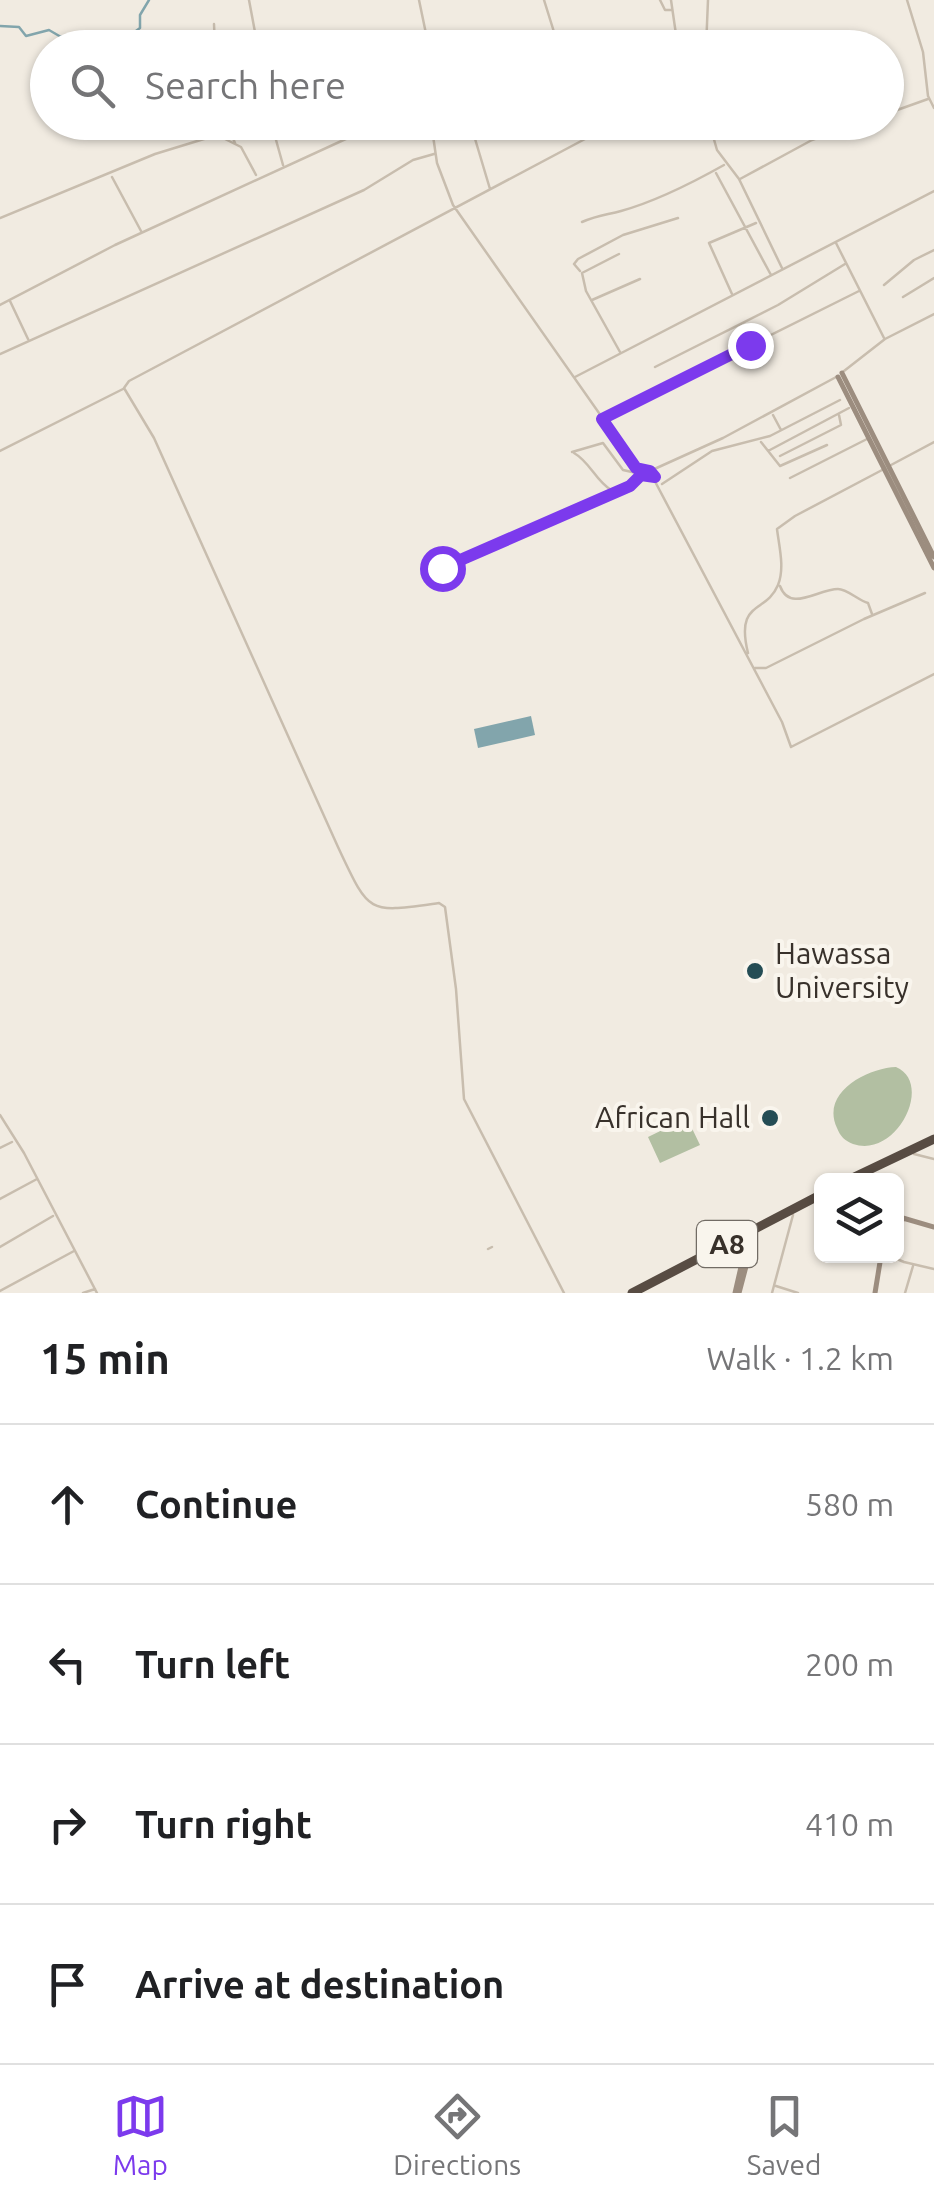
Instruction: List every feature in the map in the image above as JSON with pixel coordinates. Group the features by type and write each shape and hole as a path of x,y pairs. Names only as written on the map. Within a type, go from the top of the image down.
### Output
{"highway":[{"path":"869,1173 934,1142"},
{"path":"867,1173 934,1142"},
{"name":"A8","path":"632,1293 814,1201"},
{"name":"A8","path":"643,1293 814,1202"}],"street":[{"path":"248,0 254,30"},
{"path":"419,0 427,30"},
{"path":"544,0 553,30"},
{"path":"660,0 665,10 674,10"},
{"path":"671,0 676,30"},
{"path":"707,30 708,0"},
{"path":"907,0 934,108"},
{"path":"214,24 214,30"},
{"path":"904,107 931,96"},
{"path":"0,218 155,154 201,140"},
{"path":"228,140 243,150 258,177"},
{"path":"234,140 236,144"},
{"path":"275,140 283,166"},
{"path":"0,305 142,232 346,140"},
{"path":"432,140 445,190 638,470 650,471 772,413 840,375 885,340 934,314"},
{"path":"475,140 490,190"},
{"path":"0,451 584,140"},
{"path":"714,140 716,150 739,180 782,270"},
{"path":"739,180 812,140"},
{"path":"0,354 364,190 413,160 434,154"},
{"path":"582,222 682,188 726,165"},
{"path":"715,171 771,276"},
{"path":"110,174 142,232"},
{"path":"574,378 934,191"},
{"path":"620,354 591,300 582,273 574,264 623,234 678,218"},
{"path":"733,295 709,243 758,222"},
{"path":"835,242 885,340"},
{"path":"884,285 914,260 934,250"},
{"path":"582,273 619,254"},
{"path":"655,367 792,298 846,264"},
{"path":"903,297 934,278"},
{"path":"591,300 640,279"},
{"path":"602,419 859,291"},
{"path":"9,301 29,340"},
{"path":"840,375 934,568"},
{"path":"124,388 154,438 362,892 370,904 380,909 439,903 445,907 464,1099 564,1293"},
{"path":"660,485 712,451 760,440 840,400"},
{"path":"768,451 848,408"},
{"path":"772,413 782,431"},
{"path":"780,456 841,424 838,414"},
{"path":"790,478 871,437"},
{"path":"760,440 784,466 827,446"},
{"path":"872,615 868,603 842,589 792,599 784,595 779,583 777,529 934,442"},
{"path":"616,491 606,488 584,458 572,452 603,444 623,470 655,477"},
{"path":"886,468 934,557"},
{"path":"650,471 750,660 791,747 934,674"},
{"path":"442,568 630,486 641,475"},
{"path":"750,660 745,632 749,615 779,583"},
{"path":"754,668 766,668 924,593"},
{"path":"0,1115 24,1152 96,1291 84,1293"},
{"path":"0,1148 14,1141"},
{"path":"914,1154 934,1160"},
{"path":"0,1199 38,1178"},
{"path":"772,1293 792,1215"},
{"path":"0,1246 55,1216"},
{"path":"904,1218 934,1227"},
{"path":"737,1293 751,1236"},
{"path":"0,1291 74,1251"},
{"path":"904,1261 934,1268"},
{"path":"876,1293 883,1263"},
{"path":"905,1293 913,1264"},
{"path":"774,1286 796,1293"}],"green space":[{"path":"896,1067 907,1076 912,1088 911,1102 896,1130 884,1141 869,1146 843,1138 834,1115 841,1093 861,1077"},
{"path":"687,1118 700,1145 660,1163 648,1137"}],"water":[{"path":"531,716 535,735 478,748 474,729"}],"waterway":[{"path":"137,30 149,0"},
{"path":"0,26 19,27 26,36 30,35"}],"place":[{"name":"Hawassa University","path":"755,971"},
{"name":"African Hall","path":"770,1118"}],"route":[{"path":"442,568 630,486 641,475 655,477 650,471 636,468 602,419 750,345"}]}
